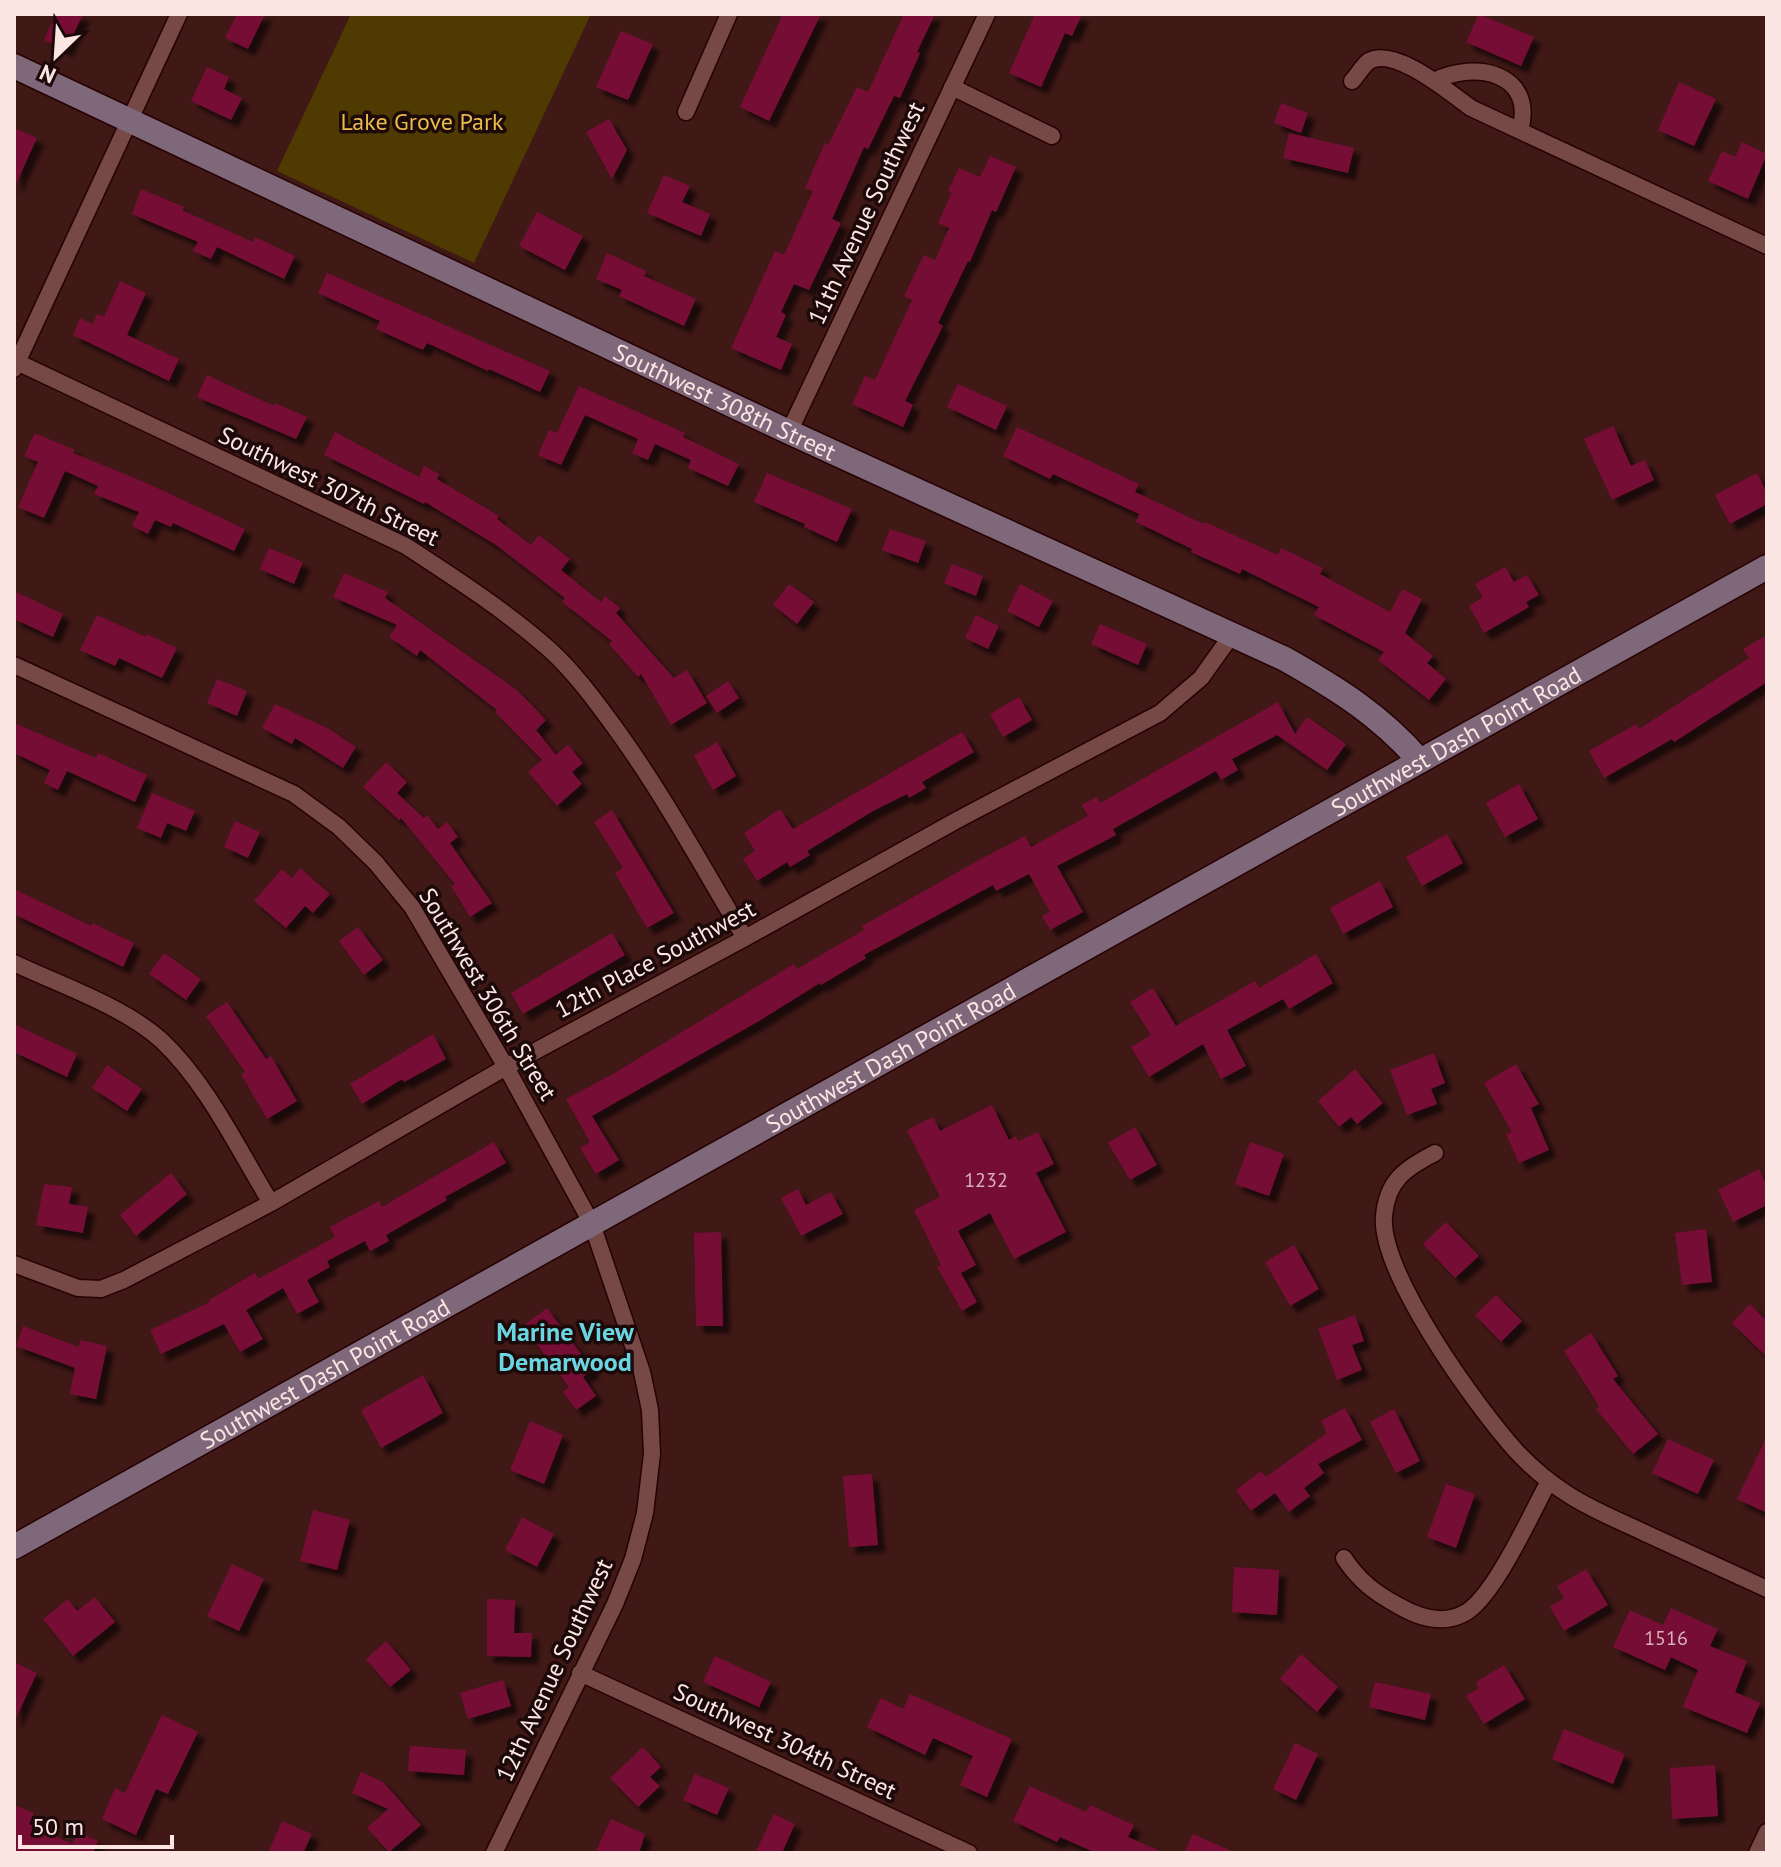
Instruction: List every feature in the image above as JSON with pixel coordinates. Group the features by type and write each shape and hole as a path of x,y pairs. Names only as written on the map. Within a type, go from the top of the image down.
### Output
{"main road":[{"name":"Southwest 308th Street","path":"14,66 789,432 1285,659 1327,683 1395,732 1420,761"},
{"name":"Southwest Dash Point Road","path":"14,1547 1767,567"}],"street":[{"path":"16,366 179,14"},
{"path":"686,112 729,14"},
{"name":"11th Avenue Southwest","path":"789,432 987,14"},
{"path":"1352,81 1368,61 1383,58 1404,63 1471,108 1767,246"},
{"path":"1434,81 1449,74 1476,71 1497,75 1515,87 1521,96 1524,117 1520,131"},
{"path":"952,87 1052,136"},
{"name":"Southwest 307th Street","path":"16,366 406,546 506,615 551,651 592,697 642,765 745,938"},
{"name":"12th Place Southwest","path":"14,1264 78,1288 101,1289 124,1280 271,1203 506,1067 959,819 1160,713 1201,678 1231,636"},
{"name":"Southwest 306th Street","path":"14,665 294,794 339,827 376,863 412,907 506,1067 592,1224"},
{"path":"14,963 118,1011 159,1038 190,1071 271,1203"},
{"path":"1435,1153 1408,1167 1388,1199 1384,1223 1394,1261 1428,1328 1493,1423 1518,1453 1549,1481 1594,1509 1767,1589"},
{"name":"12th Avenue Southwest","path":"494,1853 615,1604 633,1559 645,1513 652,1454 651,1422 642,1372 592,1224"},
{"path":"1344,1558 1364,1585 1408,1611 1434,1620 1446,1620 1471,1610 1486,1593 1549,1481"},
{"name":"Southwest 304th Street","path":"580,1673 969,1853"},
{"path":"1757,1853 1767,1832"}],"green space":[{"name":"Lake Grove Park","path":"351,14 591,14 474,263 277,171"}],"building":[{"path":"56,14 83,14 66,50 44,40"},
{"path":"237,14 265,14 248,49 225,38"},
{"path":"783,14 821,14 769,121 740,107"},
{"path":"904,14 935,14 900,98 894,96 868,149 864,147 832,219 841,223 809,290 794,284 781,312 786,315 776,337 792,344 781,370 731,348 775,251 784,255 813,191 805,188 825,143 828,145 857,87 868,92"},
{"path":"1035,14 1082,14 1072,36 1065,33 1041,87 1009,73"},
{"path":"1479,14 1534,37 1521,66 1466,42"},
{"path":"621,31 653,44 628,100 596,87"},
{"path":"207,67 229,77 224,89 242,98 231,120 191,101"},
{"path":"1679,82 1716,99 1694,146 1658,130"},
{"path":"1281,103 1308,113 1301,133 1274,123"},
{"path":"609,119 627,150 612,179 586,132"},
{"path":"14,128 37,138 14,188"},
{"path":"1289,133 1354,148 1348,173 1283,158"},
{"path":"1742,142 1767,154 1748,199 1708,181 1722,151 1735,157"},
{"path":"990,156 1016,167 938,323 943,326 905,401 913,405 903,427 852,404 865,376 875,380 912,300 904,296 924,255 935,260 949,228 938,223 959,168 980,177"},
{"path":"664,175 690,186 682,202 710,214 701,236 647,213"},
{"path":"141,189 253,242 255,237 295,256 284,279 217,247 211,259 193,251 198,242 132,214"},
{"path":"537,212 583,236 565,270 519,246"},
{"path":"607,253 646,271 644,276 696,299 684,326 619,296 622,290 596,279"},
{"path":"327,273 550,371 540,392 427,343 423,350 376,329 380,321 318,293"},
{"path":"120,281 146,293 127,335 179,359 169,381 73,335 80,318 93,324 97,314 104,317"},
{"path":"207,375 274,406 275,403 307,417 296,439 197,397"},
{"path":"958,384 1007,406 996,430 947,407"},
{"path":"579,386 685,433 683,437 739,464 728,486 688,468 691,460 655,444 648,460 632,453 638,439 585,415 561,465 538,455 549,430 557,433"},
{"path":"1613,426 1631,466 1645,460 1654,480 1612,500 1584,439"},
{"path":"1017,427 1139,484 1135,492 1204,524 1278,555 1281,548 1323,568 1320,574 1390,612 1402,589 1422,599 1405,633 1433,656 1427,663 1446,679 1429,700 1378,660 1384,652 1314,615 1319,607 1242,569 1240,574 1191,552 1192,549 1136,522 1139,514 1053,474 1050,479 1003,456"},
{"path":"335,432 419,477 424,466 439,474 437,479 499,516 497,519 531,545 539,535 570,559 561,570 601,602 605,596 620,608 616,613 674,678 687,670 707,703 671,725 641,674 638,677 609,644 612,641 562,602 565,598 496,545 425,502 324,455"},
{"path":"35,433 245,529 234,551 173,523 171,527 155,520 148,534 132,526 139,512 94,494 98,486 65,471 44,518 18,507 38,462 24,456"},
{"path":"767,473 852,509 837,542 754,502"},
{"path":"1757,473 1767,493 1767,504 1730,524 1715,495"},
{"path":"890,529 926,541 918,563 882,550"},
{"path":"269,548 303,562 294,584 260,569"},
{"path":"952,564 983,576 976,596 944,583"},
{"path":"1505,567 1514,582 1527,575 1539,595 1526,602 1529,607 1484,633 1469,606 1483,597 1475,584"},
{"path":"344,573 388,592 385,598 517,690 546,720 536,730 556,755 568,745 583,763 572,772 582,784 557,806 528,772 542,760 495,712 497,710 420,650 417,656 389,637 397,625 333,597"},
{"path":"789,584 814,602 797,624 773,605"},
{"path":"1020,584 1053,601 1039,627 1007,611"},
{"path":"14,591 63,614 53,637 14,619"},
{"path":"97,615 177,648 162,678 119,658 115,666 80,650"},
{"path":"976,615 999,626 988,649 965,638"},
{"path":"1100,624 1147,644 1138,665 1091,644"},
{"path":"1767,635 1767,682 1674,742 1672,739 1604,778 1589,751 1636,724 1639,729 1749,658 1743,649"},
{"path":"217,679 247,691 237,716 207,703"},
{"path":"728,681 739,698 717,713 706,696"},
{"path":"1019,697 1032,720 1003,737 990,714"},
{"path":"1278,702 1295,734 1307,717 1346,744 1327,770 1277,735 1232,759 1238,770 1221,780 1216,771 1113,829 1116,835 1057,866 1083,912 1050,930 1042,916 1050,912 1029,874 996,891 993,885 864,955 866,958 821,985 592,1116 619,1160 596,1174 580,1148 590,1142 566,1099 613,1074 794,964 797,969 864,930 862,926 979,860 1025,836 1031,847 1088,816 1082,805 1096,797 1100,803"},
{"path":"275,704 329,729 356,747 343,768 295,738 292,744 262,728"},
{"path":"14,723 96,758 98,753 147,775 135,802 67,771 58,790 44,783 50,770 14,753"},
{"path":"962,732 974,752 922,782 926,788 909,798 907,794 873,811 807,851 810,855 790,867 787,862 757,881 743,859 755,851 744,833 780,809 793,829"},
{"path":"717,742 736,776 713,790 694,756"},
{"path":"386,762 407,782 397,793 424,818 427,815 438,829 447,822 458,837 450,843 492,903 470,917 451,886 455,884 401,818 399,820 363,787"},
{"path":"1519,784 1538,819 1505,837 1486,803"},
{"path":"152,793 195,811 186,831 167,823 161,838 137,828"},
{"path":"612,810 674,913 647,928 615,873 623,868 594,822"},
{"path":"235,821 260,832 248,858 224,847"},
{"path":"1447,834 1463,863 1422,886 1406,857"},
{"path":"300,868 330,894 313,913 305,906 286,928 254,901 282,869 292,878"},
{"path":"1380,881 1393,907 1343,934 1330,908"},
{"path":"14,889 134,943 123,967 14,914"},
{"path":"358,927 383,960 364,975 339,941"},
{"path":"612,933 625,955 523,1014 511,993"},
{"path":"164,953 201,979 186,1000 149,974"},
{"path":"1316,954 1333,983 1289,1009 1283,999 1227,1030 1246,1066 1221,1079 1203,1044 1149,1077 1131,1047 1151,1035 1130,1002 1153,988 1176,1026 1255,981 1259,988"},
{"path":"227,1002 266,1059 271,1056 297,1101 267,1119 241,1074 245,1072 206,1016"},
{"path":"14,1024 77,1054 67,1077 14,1052"},
{"path":"433,1034 446,1059 404,1082 402,1079 362,1104 350,1084"},
{"path":"1434,1053 1445,1083 1431,1089 1437,1104 1407,1115 1390,1070"},
{"path":"1516,1064 1539,1104 1531,1108 1549,1150 1519,1163 1506,1134 1512,1132 1484,1083"},
{"path":"107,1065 142,1089 127,1111 92,1088"},
{"path":"1355,1069 1383,1103 1357,1124 1351,1117 1339,1127 1318,1101"},
{"path":"992,1105 1009,1140 1016,1136 1018,1141 1038,1132 1054,1164 1036,1173 1066,1232 1014,1259 990,1213 958,1231 976,1265 961,1273 977,1302 962,1311 937,1267 941,1265 914,1210 940,1197 907,1130 933,1117 940,1131"},
{"path":"1135,1127 1157,1165 1130,1180 1108,1143"},
{"path":"494,1142 506,1163 386,1235 389,1241 370,1251 365,1241 327,1261 330,1267 307,1280 319,1302 297,1314 283,1288 246,1310 263,1339 240,1352 224,1324 161,1354 150,1330 210,1302 255,1273 258,1279 335,1237 330,1227 379,1201 382,1207"},
{"path":"1250,1142 1284,1154 1269,1196 1235,1184"},
{"path":"1759,1169 1767,1185 1767,1205 1733,1222 1718,1190"},
{"path":"171,1173 187,1194 136,1236 120,1215"},
{"path":"44,1184 72,1187 69,1204 88,1207 83,1233 36,1225"},
{"path":"798,1189 806,1205 831,1192 843,1214 801,1236 781,1198"},
{"path":"1446,1222 1479,1256 1455,1278 1423,1244"},
{"path":"1706,1229 1712,1282 1682,1285 1675,1233"},
{"path":"721,1232 723,1326 696,1326 694,1233"},
{"path":"1294,1245 1319,1289 1290,1306 1265,1262"},
{"path":"1496,1295 1522,1321 1501,1342 1475,1315"},
{"path":"1750,1304 1767,1321 1767,1357 1732,1323"},
{"path":"547,1308 593,1370 583,1377 596,1396 576,1410 563,1392 569,1387 523,1326"},
{"path":"1355,1315 1364,1341 1352,1345 1362,1370 1337,1380 1318,1329"},
{"path":"23,1326 79,1347 80,1340 107,1346 96,1399 70,1394 75,1368 16,1346"},
{"path":"1591,1333 1618,1376 1613,1379 1658,1434 1633,1454 1596,1409 1599,1406 1564,1351"},
{"path":"423,1375 443,1413 381,1448 361,1410"},
{"path":"1345,1408 1362,1440 1318,1464 1324,1473 1304,1488 1310,1496 1289,1512 1275,1493 1251,1511 1236,1490 1261,1471 1266,1477 1327,1433 1321,1421"},
{"path":"1394,1409 1420,1461 1396,1473 1370,1422"},
{"path":"530,1421 563,1435 544,1484 510,1470"},
{"path":"1767,1436 1767,1513 1737,1499"},
{"path":"1668,1439 1714,1460 1698,1494 1652,1473"},
{"path":"872,1474 878,1545 849,1547 843,1476"},
{"path":"1446,1484 1475,1494 1456,1548 1427,1537"},
{"path":"313,1510 350,1520 337,1570 300,1561"},
{"path":"522,1517 554,1534 537,1567 505,1550"},
{"path":"232,1564 264,1579 239,1631 207,1616"},
{"path":"1234,1567 1279,1570 1277,1615 1232,1612"},
{"path":"1586,1569 1608,1605 1564,1631 1550,1607 1564,1598 1557,1586"},
{"path":"95,1597 115,1622 73,1656 43,1619 68,1599 77,1611"},
{"path":"487,1599 515,1600 514,1633 532,1633 531,1657 487,1656"},
{"path":"1671,1608 1718,1629 1710,1646 1747,1661 1735,1692 1760,1703 1747,1733 1683,1707 1698,1670 1671,1657 1665,1670 1613,1647 1630,1610 1663,1625"},
{"path":"386,1641 411,1670 390,1687 366,1659"},
{"path":"1301,1654 1338,1687 1317,1712 1280,1679"},
{"path":"715,1656 771,1682 759,1707 703,1682"},
{"path":"14,1662 37,1673 14,1722"},
{"path":"1504,1665 1525,1699 1484,1724 1466,1696 1479,1688 1476,1682"},
{"path":"503,1680 511,1706 468,1719 460,1693"},
{"path":"1375,1682 1431,1694 1425,1720 1369,1707"},
{"path":"910,1694 1012,1739 987,1797 960,1785 973,1756 933,1738 925,1755 867,1727 881,1698 903,1709"},
{"path":"162,1715 198,1732 168,1794 156,1789 136,1835 102,1819 115,1788 125,1793"},
{"path":"1564,1729 1625,1754 1613,1784 1552,1759"},
{"path":"1295,1743 1318,1754 1296,1800 1273,1789"},
{"path":"410,1746 466,1750 464,1775 408,1771"},
{"path":"643,1747 661,1767 650,1777 660,1786 638,1807 610,1778"},
{"path":"1715,1765 1718,1816 1672,1819 1670,1768"},
{"path":"361,1772 383,1782 421,1825 389,1852 367,1828 388,1809 352,1793"},
{"path":"695,1774 729,1788 717,1815 683,1800"},
{"path":"1030,1786 1086,1812 1090,1805 1134,1825 1128,1837 1164,1853 1096,1853 1060,1837 1057,1842 1013,1821"},
{"path":"14,1805 34,1813 29,1824 72,1844 78,1832 98,1841 93,1853 14,1853"},
{"path":"774,1814 795,1824 782,1853 755,1853"},
{"path":"611,1819 645,1834 639,1853 595,1853"},
{"path":"282,1821 312,1834 303,1853 268,1853"},
{"path":"1193,1834 1236,1853 1184,1853"}],"district":[{"name":"Marine View Demarwood","path":"565,1346"}]}
